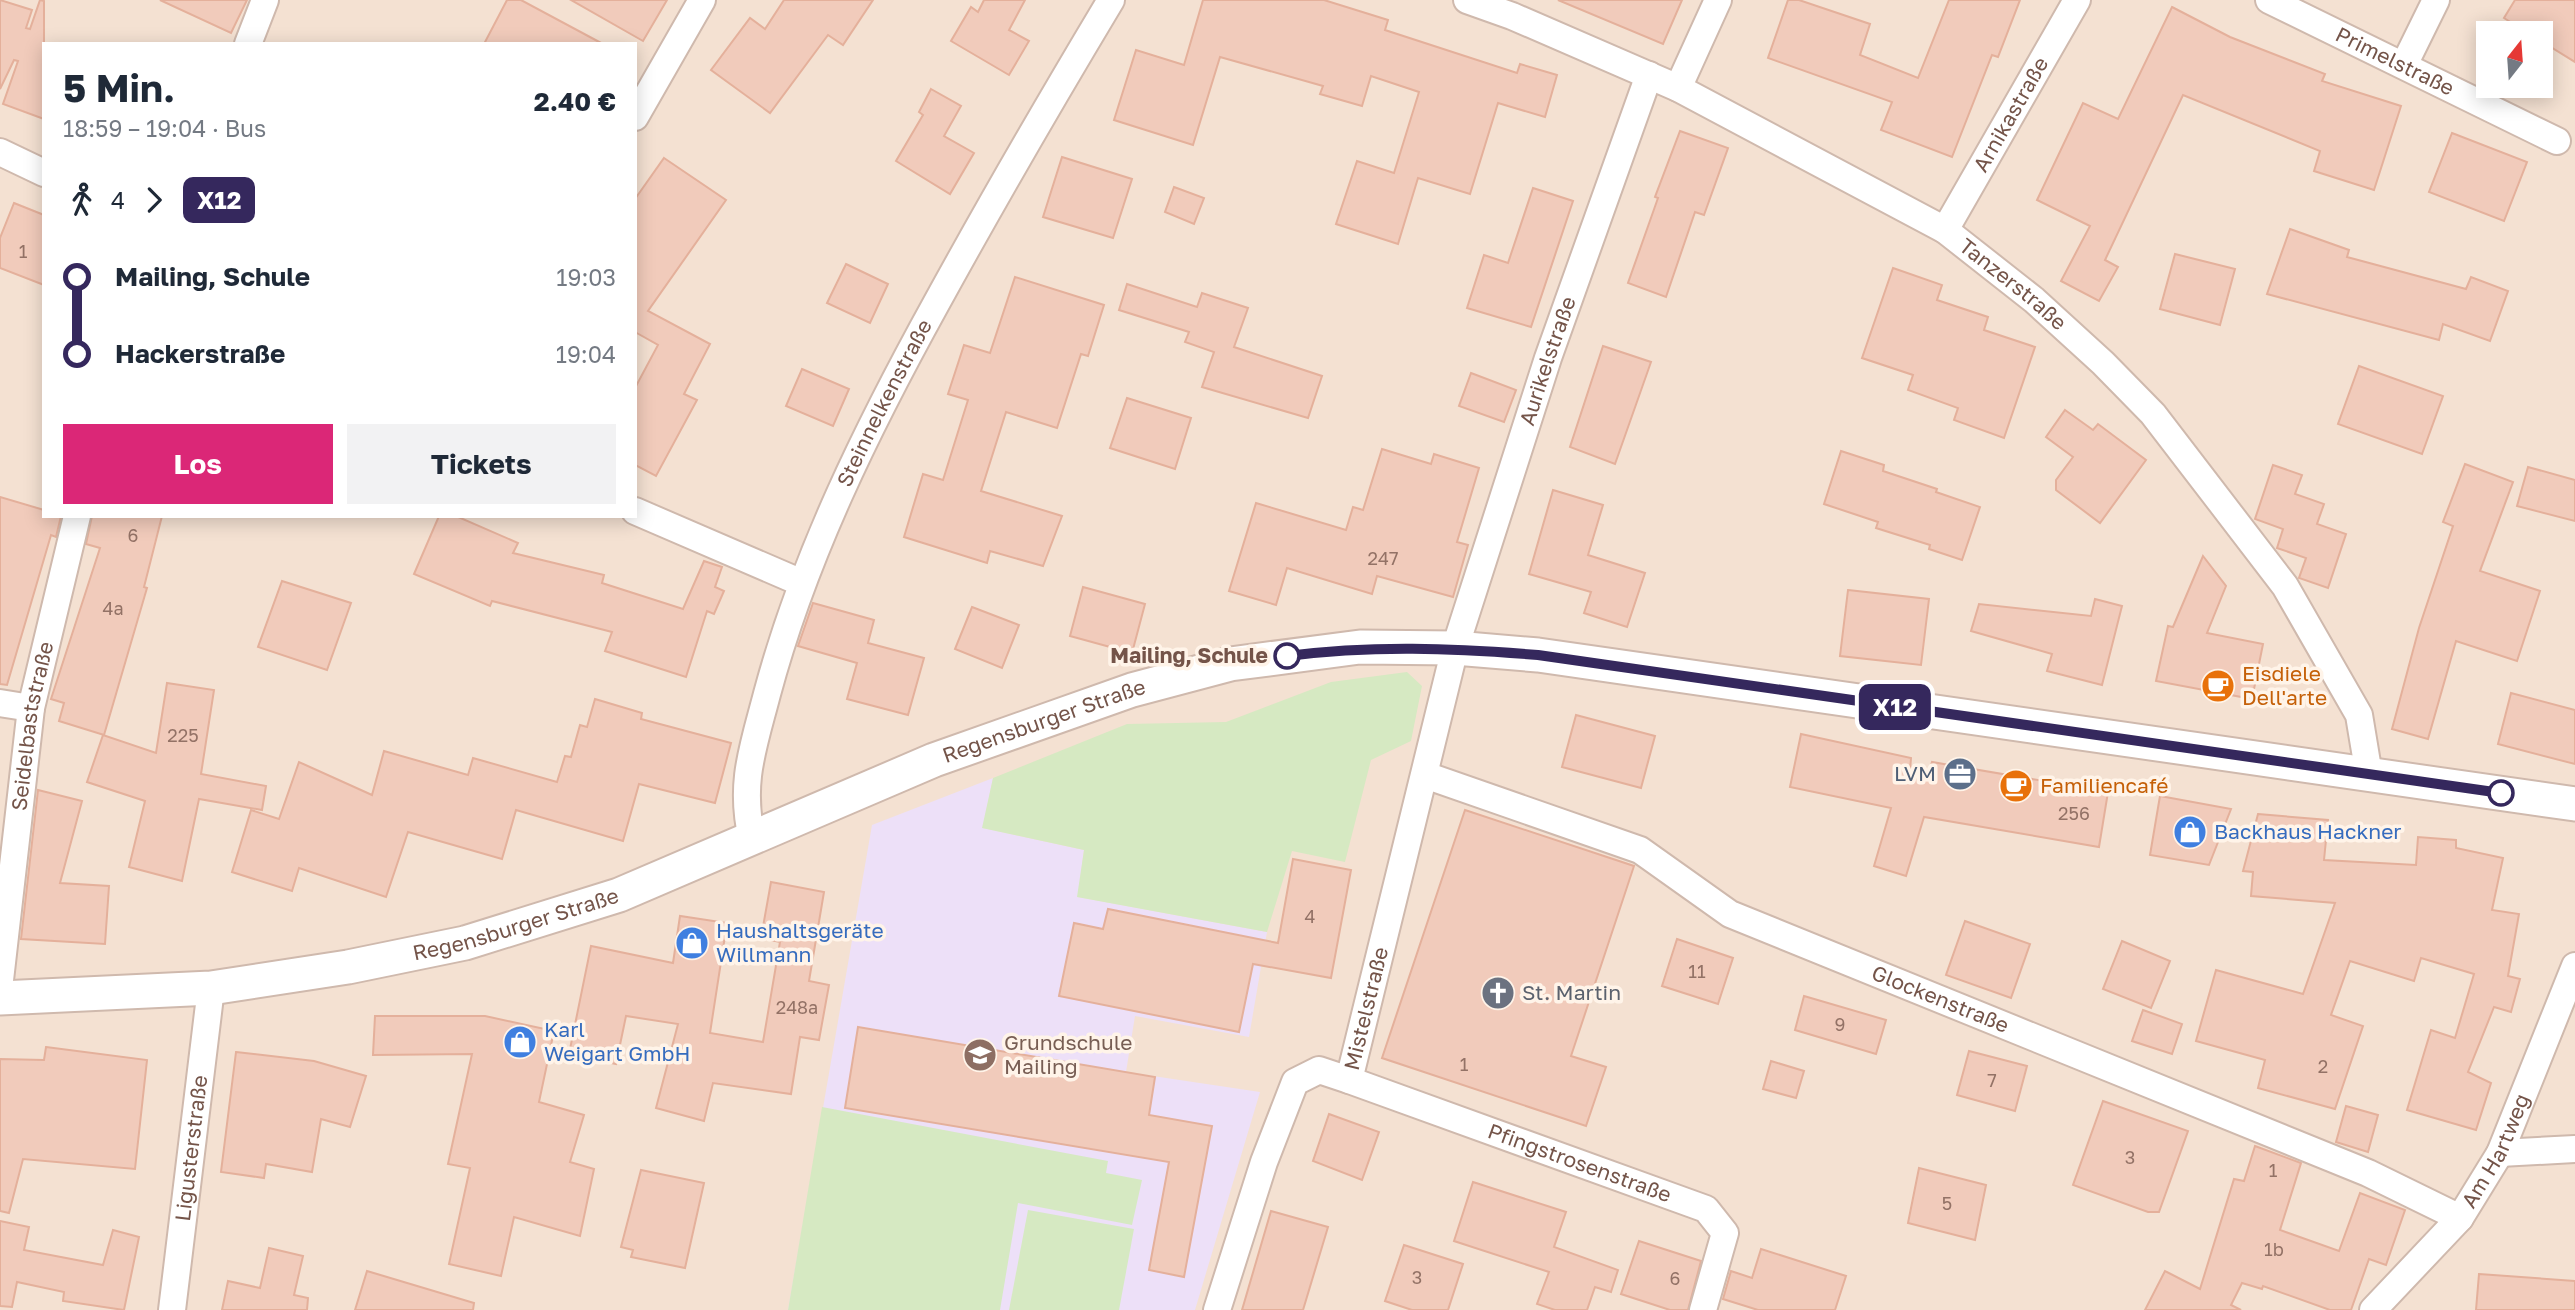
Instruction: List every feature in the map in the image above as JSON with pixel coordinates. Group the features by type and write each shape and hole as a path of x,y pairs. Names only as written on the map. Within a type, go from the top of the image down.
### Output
{"street":[{"path":"249,42 265,0"},
{"path":"637,114 702,0"},
{"name":"Steinnelkenstraße","path":"752,839 745,808 747,774 774,668 802,583 873,419 1007,174 1111,0"},
{"name":"Tanzerstraße","path":"1467,0 1512,16 1678,88 1945,230 2034,300 2104,363 2153,414 2285,586 2359,715 2369,775"},
{"path":"1678,88 1718,0"},
{"name":"Arnikastraße","path":"1945,230 2077,0"},
{"name":"Primelstraße","path":"2269,0 2557,141"},
{"path":"2404,65 2436,0"},
{"name":"Aurikelstraße","path":"1455,648 1548,358 1648,75"},
{"path":"0,152 42,172"},
{"path":"637,512 802,583"},
{"name":"Seidelbaststraße","path":"0,980 32,708 77,518"},
{"name":"Regensburger Straße","path":"0,998 211,988 348,967 465,943 619,895 934,760 1132,690 1230,664 1360,647 1455,648 1538,655 2575,804"},
{"name":"Mistelstraße","path":"1217,1310 1264,1162 1295,1082 1319,1070 1349,1080 1455,648"},
{"path":"0,703 32,708"},
{"name":"Glockenstraße","path":"1425,775 1640,850 1730,914 2368,1173 2460,1218"},
{"name":"Am Hartweg","path":"2373,1310 2460,1218 2500,1153 2575,966"},
{"name":"Ligusterstraße","path":"172,1310 211,988"},
{"name":"Pfingstrosenstraße","path":"1349,1080 1706,1209 1725,1233 1703,1310"},
{"path":"2500,1153 2575,1149"}],"shaded area":[{"path":"0,0 2575,0 2575,1310 0,1310"},
{"name":"Grundschule Mailing","path":"993,778 983,828 1084,850 1078,897 1267,932 1249,1037 1135,1016 1126,1072 1260,1092 1195,1310 788,1310 872,825"}],"green space":[{"path":"1407,672 1422,686 1411,741 1371,760 1345,862 1292,851 1267,932 1077,897 1084,850 982,828 993,778 1127,724 1226,722 1331,682"},
{"path":"822,1107 1108,1161 1106,1173 1142,1180 1132,1225 1018,1203 1000,1310 788,1310"},
{"path":"1028,1210 1134,1229 1119,1310 1009,1310"}],"building":[{"path":"0,0 32,10 26,28 30,29 40,0 44,1 42,118 3,104 18,61 14,60 0,89"},
{"path":"160,0 247,0 231,33"},
{"path":"507,0 521,0 599,42 485,42"},
{"path":"571,0 667,0 643,41"},
{"path":"784,0 873,0 843,45 828,35 770,113 711,70 750,18 765,29"},
{"path":"984,0 1025,0 1009,30 1029,41 1009,75 951,41 971,7 978,12"},
{"path":"1203,0 1324,0 1388,20 1385,30 1517,73 1520,64 1557,75 1545,117 1498,103 1470,194 1418,178 1398,244 1336,224 1357,161 1394,173 1419,92 1371,76 1362,106 1320,94 1323,86 1220,57 1193,145 1114,120 1136,50 1184,65"},
{"path":"1558,0 1682,0 1663,44"},
{"path":"1788,0 1799,0 1870,24 1860,55 1918,78 1949,0 2020,0 1998,57 1992,55 1952,157 1881,130 1892,102 1768,58"},
{"path":"2515,0 2575,0 2575,62 2553,48 2553,21 2509,21 2504,18"},
{"path":"2172,7 2230,37 2325,74 2322,81 2401,106 2374,190 2314,171 2320,151 2183,95 2105,260 2118,267 2099,301 2061,281 2090,226 2037,200 2083,103 2118,119"},
{"path":"931,89 961,106 944,136 974,153 950,194 896,161 923,115 919,112"},
{"path":"1680,131 1728,148 1704,215 1695,212 1666,297 1628,283 1658,198 1655,197"},
{"path":"2452,133 2527,162 2504,221 2429,192"},
{"path":"1062,157 1132,179 1113,238 1043,217"},
{"path":"664,158 726,200 648,311 710,344 684,394 697,400 656,476 637,466 637,384 658,345 637,333 637,196"},
{"path":"1174,187 1204,198 1194,224 1165,212"},
{"path":"1533,188 1573,201 1531,327 1467,308 1484,255 1508,263"},
{"path":"14,203 42,214 42,284 0,268 0,238"},
{"path":"2290,229 2349,250 2347,257 2466,289 2471,277 2508,291 2490,341 2443,324 2439,340 2267,294"},
{"path":"2175,254 2235,269 2220,325 2160,309"},
{"path":"846,264 888,284 870,323 827,303"},
{"path":"1893,268 1942,285 1937,300 1988,317 1984,330 2035,347 2004,438 1954,420 1958,408 1908,390 1913,375 1862,358"},
{"path":"1015,277 1104,305 1088,356 1081,354 1057,428 1006,412 981,491 1062,516 1043,566 990,551 987,563 904,537 923,474 943,480 968,400 948,394 964,345 990,353"},
{"path":"1127,284 1197,307 1202,293 1248,308 1234,347 1322,376 1308,418 1202,387 1214,352 1185,342 1189,332 1119,310"},
{"path":"1603,346 1651,362 1615,464 1570,447"},
{"path":"2359,366 2443,396 2422,454 2338,424"},
{"path":"802,369 849,389 833,426 786,406"},
{"path":"1471,373 1516,390 1504,422 1459,406"},
{"path":"1127,398 1191,418 1175,469 1110,448"},
{"path":"2065,410 2093,430 2098,424 2146,460 2100,523 2056,490 2056,480 2073,457 2046,437"},
{"path":"1382,449 1431,464 1434,454 1479,468 1457,542 1468,545 1453,597 1377,576 1372,594 1287,568 1276,605 1229,591 1256,503 1346,530 1353,507 1363,510"},
{"path":"1841,451 1884,465 1883,471 1980,507 1962,560 1929,549 1930,545 1876,528 1878,522 1824,504"},
{"path":"2465,464 2513,482 2480,571 2540,591 2517,661 2456,641 2428,739 2392,729 2419,628 2453,526 2443,522"},
{"path":"2273,465 2302,475 2295,494 2324,504 2317,524 2346,534 2328,588 2299,578 2306,558 2277,548 2283,529 2255,519"},
{"path":"2528,467 2575,480 2575,521 2517,506"},
{"path":"1553,490 1603,505 1588,555 1645,573 1627,627 1584,613 1591,592 1529,574"},
{"path":"0,497 42,509 42,518 61,518 56,537 51,535 7,685 0,684"},
{"path":"92,518 161,518 144,587 147,588 104,735 59,721 64,703 51,699 100,548 86,544"},
{"path":"438,518 461,518 518,543 513,553 604,575 602,583 683,609 704,561 722,567 715,587 724,591 714,614 707,611 686,677 605,651 612,632 492,601 490,606 414,574"},
{"path":"2203,556 2226,586 2207,633 2263,644 2252,699 2156,681 2168,626 2173,627"},
{"path":"282,581 351,603 327,670 258,647"},
{"path":"1083,587 1145,604 1132,653 1070,636"},
{"path":"1848,590 1929,599 1921,665 1840,656"},
{"path":"2095,599 2122,606 2102,685 2047,671 2052,654 1971,631 1979,604 2091,616"},
{"path":"813,603 874,620 868,643 924,658 908,715 847,699 857,663 798,646"},
{"path":"972,607 1019,625 1002,668 955,649"},
{"path":"167,683 214,690 201,774 266,786 262,810 199,799 182,881 129,867 145,801 87,782 103,735 156,753"},
{"path":"2511,693 2575,710 2575,764 2498,744"},
{"path":"595,699 642,713 641,719 731,743 715,803 639,784 623,841 516,810 502,859 408,832 386,897 299,868 292,891 232,872 251,810 279,819 299,762 372,795 384,751 468,775 473,758 557,782 565,756 571,757 580,725 587,727"},
{"path":"1576,715 1655,736 1641,788 1562,767"},
{"path":"1801,734 1911,758 1910,771 1928,775 1932,762 2108,792 2099,847 1924,817 1906,876 1874,866 1891,808 1790,787"},
{"path":"38,790 82,801 60,883 109,886 105,944 21,939"},
{"name":"Backhaus Hackner","path":"2160,796 2231,809 2209,865 2150,855"},
{"name":"St. Martin","path":"1465,810 1634,866 1571,1056 1606,1067 1586,1126 1382,1058"},
{"path":"2258,814 2328,820 2324,860 2416,865 2418,837 2456,840 2456,848 2503,858 2492,910 2519,914 2508,976 2520,979 2511,1012 2494,1007 2468,1072 2491,1083 2476,1130 2407,1110 2431,1030 2455,1038 2474,974 2421,958 2414,981 2350,961 2331,1015 2363,1026 2335,1109 2258,1088 2265,1060 2196,1041 2216,970 2303,994 2335,903 2251,896 2253,872 2243,871"},
{"path":"1293,859 1351,870 1331,978 1253,964 1239,1032 1059,996 1074,923 1103,929 1108,909 1278,943"},
{"path":"771,882 824,892 809,981 829,985 819,1040 800,1037 791,1094 713,1083 704,1121 656,1108 678,1024 626,1016 616,1064 569,1054 591,946 673,963 680,916 727,923 710,1033 763,1042 780,942 761,938"},
{"path":"1965,921 2030,944 2011,998 1946,975"},
{"path":"1677,939 1733,958 1718,1004 1662,986"},
{"path":"2122,941 2170,961 2151,1008 2103,989"},
{"path":"1804,996 1886,1020 1876,1054 1795,1030"},
{"path":"2143,1010 2182,1024 2172,1054 2132,1041"},
{"path":"375,1016 485,1016 554,1031 539,1102 584,1115 570,1162 594,1169 580,1236 514,1217 501,1276 449,1264 470,1168 448,1164 472,1054 373,1055"},
{"path":"858,1027 1155,1077 1149,1115 1212,1126 1184,1277 1149,1270 1169,1162 845,1108"},
{"path":"46,1047 147,1060 135,1169 23,1159 9,1213 0,1211 0,1059 44,1060"},
{"path":"1969,1051 2027,1066 2015,1111 1957,1095"},
{"path":"236,1052 314,1061 366,1076 350,1127 321,1119 312,1172 266,1164 264,1178 221,1172"},
{"path":"1771,1061 1804,1071 1796,1098 1763,1089"},
{"path":"2103,1101 2188,1131 2159,1212 2148,1212 2073,1185"},
{"path":"2346,1106 2378,1115 2368,1152 2336,1142"},
{"path":"1329,1114 1379,1132 1362,1180 1313,1161"},
{"path":"2255,1146 2301,1163 2280,1230 2339,1251 2360,1193 2405,1210 2386,1265 2369,1259 2351,1310 2330,1310 2263,1286 2262,1289 2242,1283 2231,1305 2241,1310 2145,1310 2165,1271 2200,1289 2234,1179 2244,1181"},
{"path":"1919,1168 1986,1185 1975,1240 1908,1223"},
{"path":"641,1170 704,1183 685,1268 631,1257 633,1250 621,1247"},
{"path":"1473,1182 1566,1212 1554,1247 1618,1270 1611,1292 1595,1287 1587,1310 1555,1310 1537,1304 1549,1272 1454,1241"},
{"path":"1271,1211 1328,1227 1303,1310 1242,1310"},
{"path":"0,1221 29,1227 24,1250 103,1265 113,1230 139,1237 124,1310 63,1301 64,1292 17,1282 12,1307 0,1306"},
{"path":"1639,1241 1701,1261 1688,1310 1670,1310 1621,1294"},
{"path":"1404,1245 1463,1264 1448,1310 1412,1310 1385,1301"},
{"path":"269,1248 303,1256 294,1295 308,1298 307,1310 222,1310 228,1281 260,1288"},
{"path":"1761,1249 1846,1276 1835,1310 1758,1310 1723,1299 1731,1271 1752,1278"},
{"path":"367,1271 474,1303 473,1310 355,1310"},
{"path":"2479,1274 2575,1281 2575,1310 2476,1310"}],"bus line":[{"name":"X12","path":"1287,656 1360,647 1455,648 1538,655 2501,793"}],"place":[{"name":"Mailing, Schule","path":"1287,656"},
{"name":"Eisdiele Dell'arte","path":"2218,686"},
{"name":"LVM","path":"1960,774"},
{"name":"Familiencafé","path":"2016,786"},
{"name":"Backhaus Hackner","path":"2190,832"},
{"name":"Haushaltsgeräte Willmann","path":"692,943"},
{"name":"St. Martin","path":"1498,993"},
{"name":"Karl Weigart GmbH","path":"520,1042"},
{"name":"Grundschule Mailing","path":"980,1055"}]}
